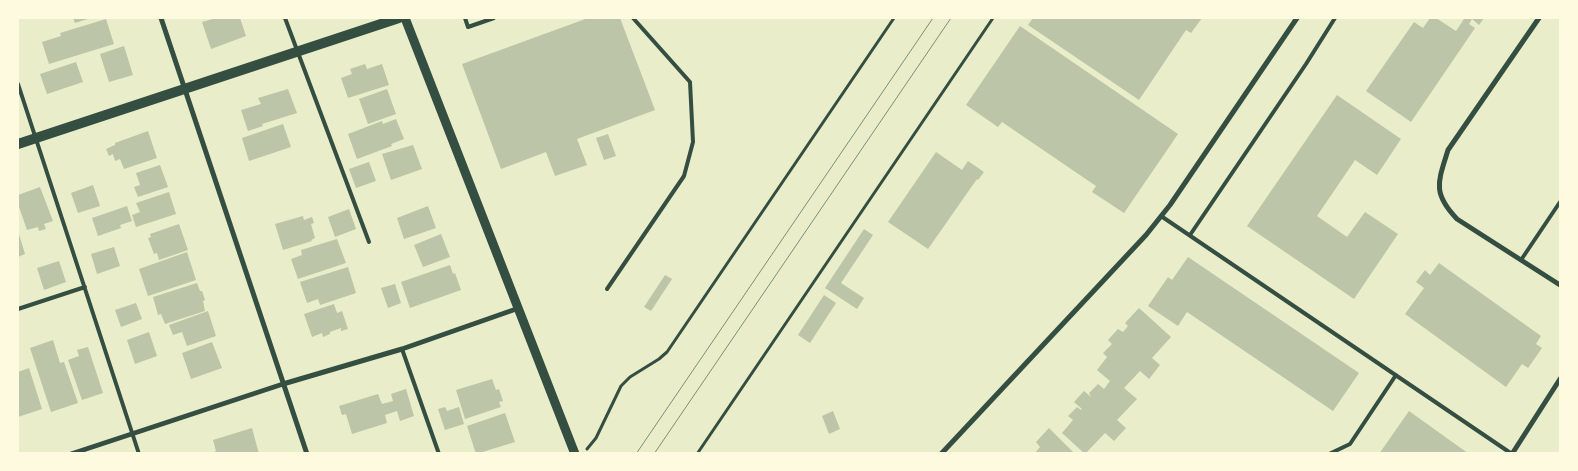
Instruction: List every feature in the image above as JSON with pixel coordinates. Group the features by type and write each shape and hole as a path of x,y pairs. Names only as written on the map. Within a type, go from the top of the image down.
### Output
{"main road":[{"path":"18,144 399,18"}],"street":[{"path":"161,18 307,454"},
{"path":"405,18 520,308 575,454"},
{"path":"941,454 1140,242 1161,216 1297,18"},
{"path":"1539,18 1448,150 1438,190 1445,206 1457,218 1560,285"},
{"path":"71,454 283,384 402,349 520,308"},
{"path":"1512,454 1560,379"}],"lane":[{"path":"285,18 369,242"},
{"path":"465,18 468,27 494,18"},
{"path":"607,289 684,176 693,142 690,82 633,18"},
{"path":"1190,235 1335,18"},
{"path":"18,84 139,454"},
{"path":"1521,260 1560,202"},
{"path":"1161,216 1512,454"},
{"path":"18,309 85,287"},
{"path":"402,349 439,454"},
{"path":"1329,454 1350,444 1396,375"}],"path":[{"path":"584,454 596,438 621,386 630,377 660,359 667,352 894,18"},
{"path":"697,454 993,18"}],"building":[{"path":"73,18 91,18 75,23"},
{"path":"216,18 240,18 246,36 211,49 202,22"},
{"path":"588,18 620,18 655,110 577,139 587,165 555,176 546,152 501,169 462,64"},
{"path":"1033,18 1202,18 1191,33 1186,30 1139,100 1028,25"},
{"path":"1430,18 1436,18 1456,31 1464,19 1461,18 1484,18 1479,25 1472,19 1469,24 1475,28 1411,122 1366,91 1414,22 1423,28"},
{"path":"106,19 114,44 49,64 42,42 61,36 60,33"},
{"path":"1020,26 1178,134 1124,213 1092,192 1096,186 1002,122 998,127 966,105"},
{"path":"124,46 133,75 109,82 100,54"},
{"path":"76,62 83,82 47,94 40,74"},
{"path":"365,64 367,69 382,64 389,85 348,98 341,78 352,74 350,69"},
{"path":"288,89 297,113 262,124 263,126 248,131 241,110 261,104 258,98"},
{"path":"387,89 396,114 368,124 359,99"},
{"path":"1337,95 1401,139 1377,175 1355,160 1317,216 1347,237 1365,212 1398,234 1354,299 1247,226"},
{"path":"396,119 404,139 391,144 392,146 357,159 348,134 382,121 383,124"},
{"path":"283,124 291,147 249,161 242,138"},
{"path":"148,131 157,158 124,169 120,159 115,161 113,154 109,156 106,149 115,145 115,143"},
{"path":"608,134 616,156 604,160 596,138"},
{"path":"413,145 422,169 391,180 382,154"},
{"path":"936,152 962,170 968,161 984,172 977,179 928,249 888,222"},
{"path":"369,162 376,181 356,188 349,169"},
{"path":"160,165 168,187 138,197 134,187 140,185 136,173"},
{"path":"93,185 100,206 78,213 71,193"},
{"path":"40,187 53,221 44,224 46,229 39,231 38,227 27,230 18,204 18,195"},
{"path":"169,192 176,214 136,227 132,215 140,212 136,203"},
{"path":"127,206 132,221 120,225 121,228 98,236 92,218"},
{"path":"428,206 436,228 404,239 397,218"},
{"path":"349,209 356,229 335,237 328,217"},
{"path":"303,216 304,220 312,217 314,223 311,224 315,238 312,241 283,250 275,224"},
{"path":"179,224 188,250 159,260 157,253 154,254 148,238 151,237 150,234"},
{"path":"864,229 873,235 841,283 864,298 857,309 825,288"},
{"path":"18,231 25,254 18,257"},
{"path":"441,234 450,257 423,267 414,245"},
{"path":"337,239 346,263 298,279 291,259 302,255 301,250"},
{"path":"114,247 120,266 97,274 91,254"},
{"path":"187,252 196,280 148,296 139,269"},
{"path":"1188,257 1359,373 1333,411 1187,312 1178,326 1148,306 1168,277 1172,280"},
{"path":"59,261 66,282 44,290 37,268"},
{"path":"1439,263 1541,336 1536,344 1542,348 1528,368 1522,364 1506,387 1405,314 1424,288 1416,282 1425,270 1430,275"},
{"path":"450,265 461,290 410,308 401,282"},
{"path":"348,267 356,293 320,305 318,299 307,303 300,282"},
{"path":"665,275 672,279 651,311 644,307"},
{"path":"197,283 205,300 203,301 205,311 165,324 161,314 158,315 153,297"},
{"path":"395,284 401,303 388,308 381,288"},
{"path":"824,295 836,303 810,343 798,335"},
{"path":"136,303 142,319 121,327 115,310"},
{"path":"334,304 337,313 342,311 348,329 341,331 341,328 323,337 322,333 312,337 304,314"},
{"path":"1139,308 1171,337 1152,358 1160,365 1149,379 1140,371 1124,388 1137,399 1117,420 1126,428 1114,441 1105,433 1085,454 1062,433 1073,420 1068,416 1077,407 1082,409 1074,402 1084,391 1091,397 1089,393 1098,384 1104,389 1110,381 1097,370 1107,357 1103,353 1112,344 1108,340 1118,329 1123,332 1128,326 1125,323"},
{"path":"208,311 216,336 187,346 182,332 173,335 169,325"},
{"path":"149,332 157,356 135,364 127,340"},
{"path":"53,340 60,363 64,362 78,403 51,412 30,348"},
{"path":"212,342 222,368 191,379 182,353"},
{"path":"88,347 103,393 82,400 68,360 79,356 77,350"},
{"path":"29,368 42,409 18,417 18,372"},
{"path":"492,379 496,390 499,389 503,401 499,402 501,407 465,419 456,390"},
{"path":"406,389 414,416 400,421 397,411 385,415 387,423 352,434 346,414 342,415 339,406 378,394 382,404 393,401 391,394"},
{"path":"445,407 447,411 459,407 464,424 445,430 438,409"},
{"path":"833,411 840,429 829,434 822,416"},
{"path":"1409,411 1469,454 1379,454"},
{"path":"505,413 515,442 476,454 467,426"},
{"path":"252,428 259,454 210,454 216,451 213,440"},
{"path":"1049,428 1075,454 1034,454 1040,447 1036,442"}],"tram line":[{"path":"636,454 933,18"},
{"path":"654,454 951,18"}]}
